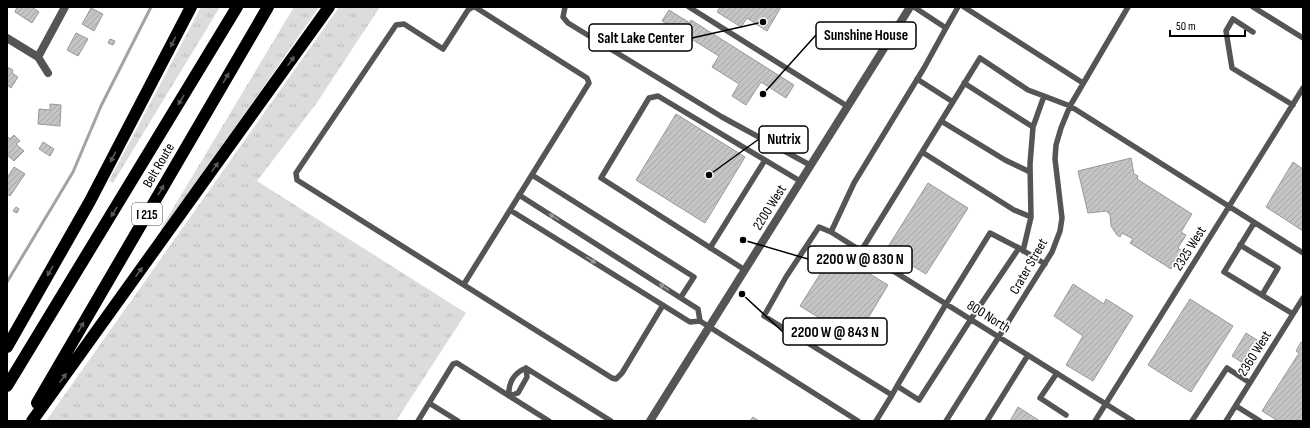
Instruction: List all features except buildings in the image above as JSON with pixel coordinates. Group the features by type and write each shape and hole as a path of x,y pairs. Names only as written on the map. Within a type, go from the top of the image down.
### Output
{"highway":[{"path":"7,347 90,201 191,7"},
{"name":"Belt Route","path":"7,386 237,7"},
{"name":"Belt Route","path":"26,421 268,7"},
{"path":"32,421 329,7"}],"street":[{"path":"38,57 65,7"},
{"name":"2200 West","path":"650,421 910,7"},
{"path":"7,38 38,57 48,73"}],"lane":[{"path":"464,284 588,86 587,78 474,7 468,10 443,49 404,24 396,25 296,173 297,180 612,378 616,379 622,374 663,305"},
{"path":"565,7 563,17 568,23 722,117 810,165"},
{"path":"689,7 847,106"},
{"path":"914,7 946,28"},
{"path":"892,395 764,316 786,277 819,227 831,232 854,183 917,79 958,7"},
{"path":"964,7 1083,83"},
{"name":"Crater Street","path":"946,421 1052,252 1060,231 1062,218 1056,178 1056,145 1070,106 1128,7"},
{"path":"1253,7 1303,38"},
{"path":"1253,32 1232,20 1226,32 1232,68 1293,105"},
{"path":"861,251 980,58 1028,90 1070,106 1303,253"},
{"path":"917,79 953,102"},
{"path":"964,83 1033,127"},
{"name":"2325 West","path":"1095,421 1303,88"},
{"path":"744,270 602,178 649,98 658,96 800,181"},
{"path":"898,386 919,400 971,319 1021,250 1031,217 1030,172 1033,127 1044,96"},
{"path":"941,120 1005,160 1030,172"},
{"path":"922,152 1014,210 1031,217"},
{"path":"710,248 766,160"},
{"path":"532,175 694,277 681,297"},
{"path":"519,195 681,297 698,309 700,321"},
{"path":"510,210 690,322 700,321 858,421"},
{"path":"1254,223 1224,272 1293,314"},
{"name":"800 North","path":"831,232 1133,421"},
{"path":"876,421 990,233 1045,264"},
{"path":"1240,245 1278,268 1262,295"},
{"name":"2360 West","path":"1226,421 1303,298"},
{"path":"987,421 1028,355"},
{"path":"418,421 453,364 457,363 549,421"},
{"path":"509,396 518,393 527,377 526,368"},
{"path":"509,396 508,387 518,371 526,368"},
{"path":"526,368 611,421"},
{"path":"1192,421 1227,368 1250,383"},
{"path":"1057,373 1040,398 1066,415"},
{"path":"429,403 458,421"},
{"path":"1236,406 1260,421"}],"green space":[{"path":"201,7 220,7 113,183 109,181"},
{"path":"294,7 319,7 163,232 160,230"},
{"path":"339,7 380,7 316,104 257,181 466,313 396,421 46,421"}],"waterway":[{"path":"7,282 73,172 101,106 151,7"}],"place":[{"name":"Salt Lake Center","path":"763,22"},
{"name":"Sunshine House","path":"763,94"},
{"name":"Nutrix","path":"709,175"},
{"name":"2200 W @ 830 N","path":"743,240"},
{"name":"2200 W @ 843 N","path":"742,294"}]}
